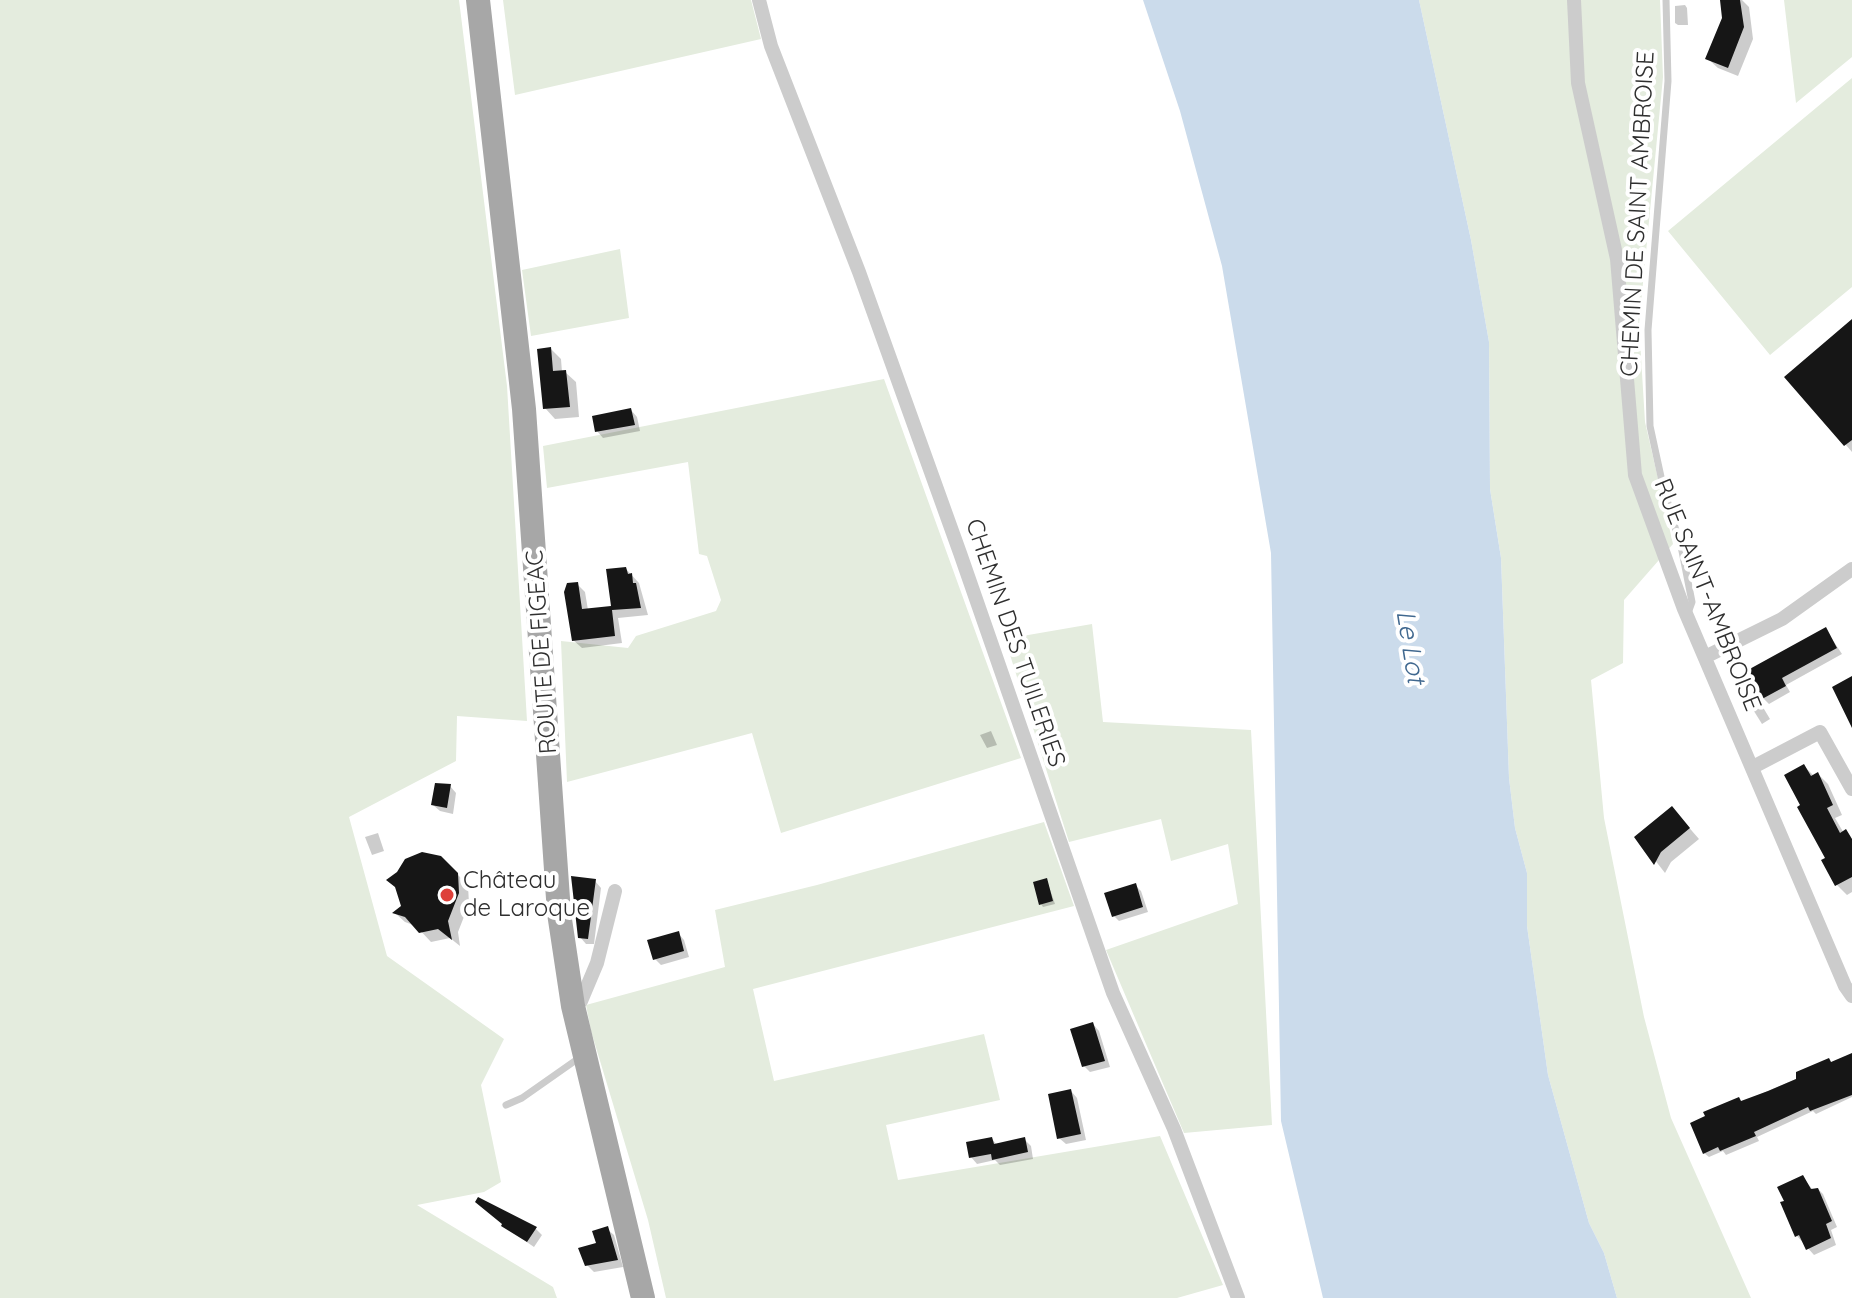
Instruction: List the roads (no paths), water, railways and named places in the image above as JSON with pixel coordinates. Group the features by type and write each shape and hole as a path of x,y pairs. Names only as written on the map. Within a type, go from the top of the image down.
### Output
{"main road":[{"name":"ROUTE DE FIGEAC","path":"478,0 524,409 559,913 573,1006 643,1298"}],"street":[{"name":"CHEMIN DES TUILERIES","path":"759,0 771,46 859,272 1113,993 1174,1129 1238,1298"},
{"name":"RUE SAINT-AMBROISE","path":"1574,0 1578,83 1617,259 1635,475 1687,615 1845,986 1852,996"},
{"path":"1705,657 1782,619 1852,569"},
{"path":"1753,767 1820,732 1852,789"},
{"path":"573,1006 581,1001 597,963 615,891"}],"lane":[{"name":"CHEMIN DE SAINT AMBROISE","path":"1666,0 1668,81 1648,330 1650,426 1685,564 1692,602 1687,615"},
{"path":"506,1105 522,1098 584,1054"}],"water":[{"name":"Le Lot","path":"1143,0 1419,0 1471,240 1489,342 1490,489 1501,558 1509,778 1515,828 1527,873 1527,926 1548,1075 1589,1223 1604,1253 1617,1298 1323,1298 1281,1121 1271,553 1222,266 1180,111"}],"place":[{"name":"Château de Laroque","path":"447,895"}]}
